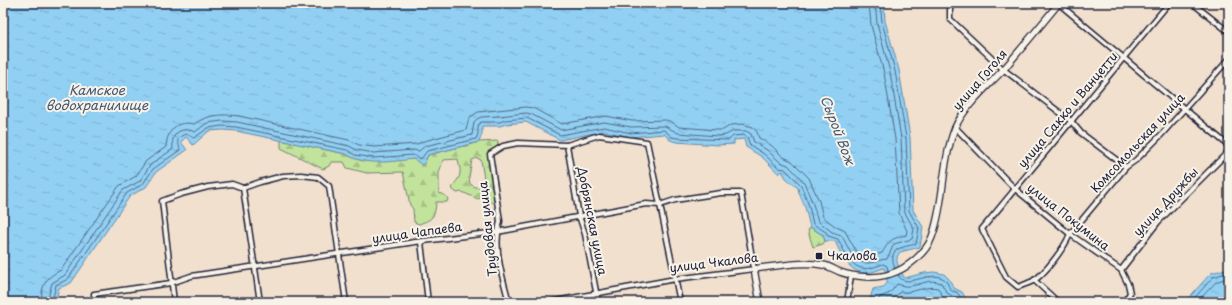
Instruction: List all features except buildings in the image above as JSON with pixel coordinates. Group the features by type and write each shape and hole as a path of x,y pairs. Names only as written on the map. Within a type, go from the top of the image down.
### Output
{"main road":[{"name":"улица Гоголя","path":"881,276 892,274 905,267 921,254 932,238 937,220 948,148 955,127 962,115 1059,3"},
{"name":"улица Чкалова","path":"754,269 787,264 824,265 851,276 881,276"},
{"path":"754,269 760,302"}],"street":[{"path":"952,3 950,9 950,19 1003,69 1071,121 1081,133 1126,167"},
{"path":"1059,3 1229,146"},
{"name":"улица Сакко и Ванцетти","path":"1034,280 1018,287 1006,277 982,229 1014,188 1169,3"},
{"path":"1192,3 1229,32"},
{"name":"Комсомольская улица","path":"1034,280 1048,267 1070,234 1126,167 1136,160 1229,59"},
{"name":"улица Покумина","path":"955,127 1014,188 1070,234 1121,270"},
{"path":"567,145 599,135 646,142 680,302"},
{"name":"Трудовая улица","path":"509,302 500,267 497,232 500,222 490,154 503,146 518,143 567,145"},
{"name":"Добрянская улица","path":"567,145 579,216 585,234 598,302"},
{"name":"улица Дружбы","path":"1121,270 1158,222 1229,151"},
{"path":"174,302 162,201 208,187 232,184 243,188 283,176 300,175 318,177 329,186 346,302"},
{"path":"243,188 256,266 260,302"},
{"name":"улица Чапаева","path":"95,302 94,294 171,283 191,276 415,242 497,232 646,204 660,205 675,200 721,193 741,193 754,269"},
{"path":"421,242 428,302"},
{"name":"улица Чкалова","path":"550,302 675,279 754,269"},
{"path":"1121,270 1128,284 1130,294 1124,302"},
{"path":"847,302 851,276"},
{"path":"1034,280 1058,302"}],"green space":[{"path":"281,140 346,154 363,161 413,159 425,162 428,155 479,142 498,141 498,146 488,154 494,202 488,204 488,198 485,196 478,199 462,192 457,193 452,189 460,175 458,159 443,160 439,173 439,193 446,196 448,199 447,202 436,202 435,211 432,217 419,224 414,222 413,209 410,205 403,172 367,173 347,168 344,162 331,162 329,166 323,169 281,148","holes":["477,158 481,160 485,185 481,188 470,184 469,177 472,160"]},
{"path":"810,227 823,235 825,241 823,244 813,247 808,231"}],"water":[{"name":"Камское водохранилище","path":"3,3 884,3 885,21 899,70 910,137 913,210 923,227 920,247 900,252 897,257 897,263 905,278 924,273 934,272 944,274 954,288 962,292 968,302 864,302 865,300 870,299 873,289 883,287 887,283 884,268 865,273 858,272 853,269 844,259 835,241 825,241 823,235 810,227 798,188 786,178 782,171 779,174 762,157 746,147 744,139 734,140 734,144 718,145 676,142 670,140 664,134 630,137 604,131 560,140 526,122 500,126 482,126 482,134 479,142 428,155 422,165 414,159 388,162 362,161 346,154 236,131 209,131 193,145 186,137 181,142 187,150 156,172 146,187 130,196 71,283 59,288 55,302 3,302"},
{"path":"1229,268 1229,302 1185,302 1211,273"}],"place":[{"name":"Чкалова","path":"819,256"}],"water label":[{"name":"Сырой Вож","path":"838,130"}]}
